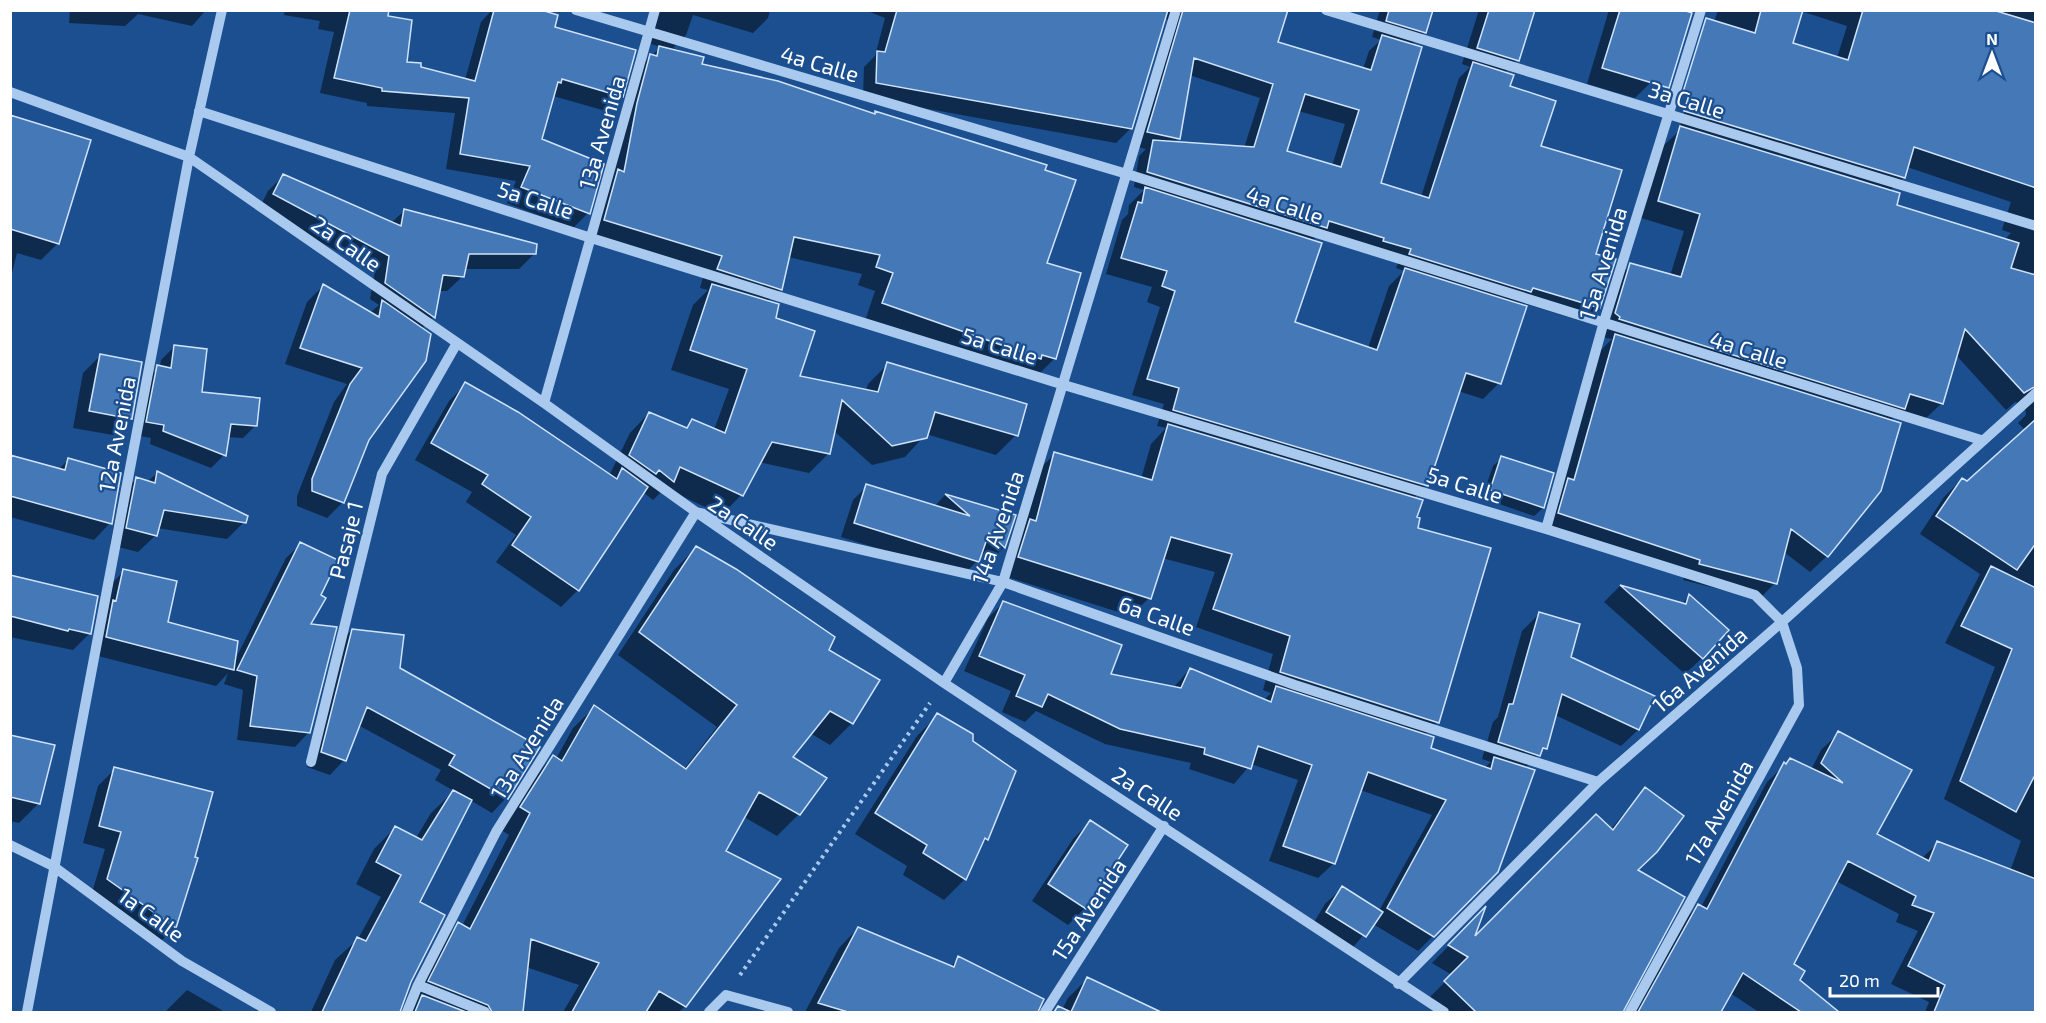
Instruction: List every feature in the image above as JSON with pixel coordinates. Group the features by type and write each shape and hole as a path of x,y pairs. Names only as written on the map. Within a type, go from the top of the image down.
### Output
{"street":[{"name":"12a Avenida","path":"27,1012 189,157 222,10"},
{"name":"4a Calle","path":"576,10 1127,174 1604,325 1981,440"},
{"name":"13a Avenida","path":"544,403 656,10"},
{"name":"14a Avenida","path":"944,682 1003,582 1176,10"},
{"name":"3a Calle","path":"1326,10 2036,226"},
{"name":"15a Avenida","path":"1546,528 1604,325 1701,10"},
{"name":"2a Calle","path":"10,92 189,157 544,403 696,512 944,682 1164,826 1398,984 1444,1012"},
{"name":"5a Calle","path":"199,111 591,238 1064,385 1546,528 1755,595 1782,622"},
{"name":"Pasaje 1","path":"311,762 382,474 457,343"},
{"name":"16a Avenida","path":"1398,984 1598,782 1782,622 1981,440 2036,393"},
{"name":"13a Avenida","path":"407,1012 418,985 496,832 696,512"},
{"name":"6a Calle","path":"696,512 1003,582 1295,685 1598,782"},
{"name":"17a Avenida","path":"1630,1012 1799,705 1797,668 1782,622"},
{"name":"15a Avenida","path":"1045,1012 1164,826"},
{"name":"1a Calle","path":"10,845 53,866 182,961 271,1012"},
{"path":"418,985 485,1012"},
{"path":"709,1012 726,995 788,1012"}],"path":[{"path":"726,995 944,682"}],"building":[{"path":"350,10 389,10 388,16 412,20 407,62 421,63 421,67 475,81 494,10 541,10 558,15 555,27 636,50 623,97 562,79 561,83 558,82 542,139 604,164 590,214 521,187 530,166 460,154 469,98 382,91 382,88 334,78"},
{"path":"897,10 1168,10 1132,129 876,83 877,51 885,52"},
{"path":"1183,10 1288,10 1278,42 1371,70 1382,35 1422,47 1381,183 1429,198 1473,62 1514,75 1510,86 1556,101 1541,146 1622,170 1596,254 1616,259 1600,308 1533,288 1531,292 1409,254 1411,249 1329,221 1327,228 1147,172 1153,140 1254,147 1273,84 1194,58 1180,139 1147,132","holes":["1305,94 1359,110 1341,167 1287,151"]},
{"path":"1389,10 1433,10 1426,33 1386,21"},
{"path":"1489,10 1535,10 1519,61 1477,48"},
{"path":"1620,10 1683,10 1692,13 1669,88 1602,68"},
{"path":"1761,10 1803,10 1793,43 1848,60 1863,10 1993,10 2036,23 2036,188 1914,147 1905,178 1684,111 1689,95 1683,92 1706,18 1755,33"},
{"path":"659,46 704,57 702,64 778,81 875,114 875,111 1047,165 1045,170 1076,180 1047,263 1081,273 1056,359 1042,355 1041,359 882,303 893,273 876,267 880,255 794,237 782,290 717,269 722,256 604,220 618,169 624,172 637,103 650,54 657,56"},
{"path":"10,115 91,140 59,244 10,229"},
{"path":"1680,126 1900,193 1897,205 2019,243 2011,268 2036,275 2036,386 2024,393 1965,329 1943,404 1910,394 1905,409 1619,319 1620,317 1615,313 1630,263 1681,277 1700,214 1658,201"},
{"path":"283,174 401,226 404,209 537,244 536,254 469,254 464,277 443,275 435,318 385,283 389,256 273,194"},
{"path":"1145,187 1322,243 1295,322 1377,350 1405,268 1527,306 1501,384 1466,373 1428,486 1173,410 1179,388 1147,379 1175,291 1162,286 1167,271 1121,258 1138,202 1142,203"},
{"path":"323,284 379,317 382,300 431,334 426,361 369,440 344,503 312,491 312,479 350,384 362,368 300,348"},
{"path":"712,284 779,304 776,318 815,331 800,376 878,392 887,362 1027,404 1018,436 935,412 927,438 892,446 842,400 830,454 772,442 743,496 680,467 674,482 659,470 656,474 629,455 649,412 687,428 692,419 725,433 747,369 690,350"},
{"path":"1615,334 1901,423 1881,491 1828,557 1791,529 1777,584 1699,564 1700,560 1558,513 1568,478 1574,480"},
{"path":"174,345 207,349 202,392 260,398 257,426 231,424 226,456 163,431 164,425 146,422 157,365 171,368"},
{"path":"100,354 142,362 132,419 89,411"},
{"path":"465,382 518,412 617,479 622,468 648,487 579,591 512,545 531,517 482,484 488,475 431,443"},
{"path":"2036,419 2036,543 2017,570 1936,516 1962,478 1967,481"},
{"path":"1168,424 1423,500 1417,517 1420,518 1418,528 1491,548 1439,723 1280,672 1290,636 1213,609 1232,554 1171,537 1151,599 1018,557 1030,519 1036,521 1054,452 1152,480"},
{"path":"10,455 65,470 68,458 121,473 112,524 10,496"},
{"path":"1501,456 1554,473 1544,508 1490,490"},
{"path":"157,471 248,516 246,523 164,510 157,536 126,528 136,477 155,483"},
{"path":"866,484 970,516 945,494 1016,515 1005,548 989,533 979,562 854,523"},
{"path":"300,542 338,560 321,595 326,598 311,624 337,627 310,733 250,726 257,676 237,670"},
{"path":"696,546 736,569 835,637 829,650 880,680 853,724 830,711 793,757 827,778 800,815 759,792 726,851 781,879 686,1007 659,991 646,1012 572,1012 599,963 531,939 523,1012 492,1012 488,1005 428,981 458,922 470,929 530,813 520,807 553,755 562,761 594,705 686,769 737,705 639,632"},
{"path":"1991,566 2036,588 2036,773 2016,812 1960,781 2012,649 1961,626"},
{"path":"123,569 177,581 168,622 238,641 234,670 106,637 113,600 116,601"},
{"path":"10,575 98,596 91,634 69,629 68,631 10,616"},
{"path":"1620,585 1686,604 1689,594 1729,630 1703,659"},
{"path":"1003,601 1122,645 1111,674 1181,688 1190,668 1271,702 1276,686 1434,737 1431,748 1491,769 1494,757 1535,770 1498,872 1434,937 1387,908 1446,800 1368,772 1335,864 1283,846 1312,765 1258,746 1251,769 1204,754 1205,748 1120,729 1048,694 1042,707 1016,696 1025,675 979,656"},
{"path":"1539,612 1580,624 1571,657 1655,696 1639,730 1562,694 1547,749 1543,748 1540,756 1498,742 1509,704 1513,704"},
{"path":"352,629 404,635 400,668 540,747 508,799 449,765 455,755 367,707 346,761 321,752"},
{"path":"937,713 973,734 973,741 1016,771 988,840 985,838 966,880 923,853 927,845 875,813"},
{"path":"1838,731 1912,770 1877,834 1929,861 1937,841 2036,879 2036,1012 1934,1012 1945,985 1908,966 1934,913 1912,905 1916,896 1848,861 1794,964 1805,971 1800,980 1839,1012 1801,1012 1743,973 1721,1012 1638,1012 1698,904 1707,909 1784,762 1786,764 1790,758 1843,783 1821,763"},
{"path":"10,735 55,745 40,804 10,797"},
{"path":"114,767 213,792 195,857 198,858 176,928 107,879 121,832 99,826"},
{"path":"1645,787 1684,816 1657,852 1638,870 1685,897 1623,1012 1476,1012 1444,981 1468,957 1448,945 1486,906 1475,936 1596,814 1613,830"},
{"path":"453,790 472,800 420,902 445,915 411,982 400,1012 322,1012 357,937 366,941 401,875 376,862 395,826 422,840"},
{"path":"1090,820 1128,845 1086,909 1048,884"},
{"path":"1342,886 1383,912 1366,937 1326,912"},
{"path":"858,927 954,967 958,956 1044,999 1038,1012 848,1012 818,1003"},
{"path":"1087,977 1161,1012 1071,1012"},
{"path":"422,995 466,1012 415,1012"},
{"path":"1058,1006 1071,1012 1054,1012"}]}
